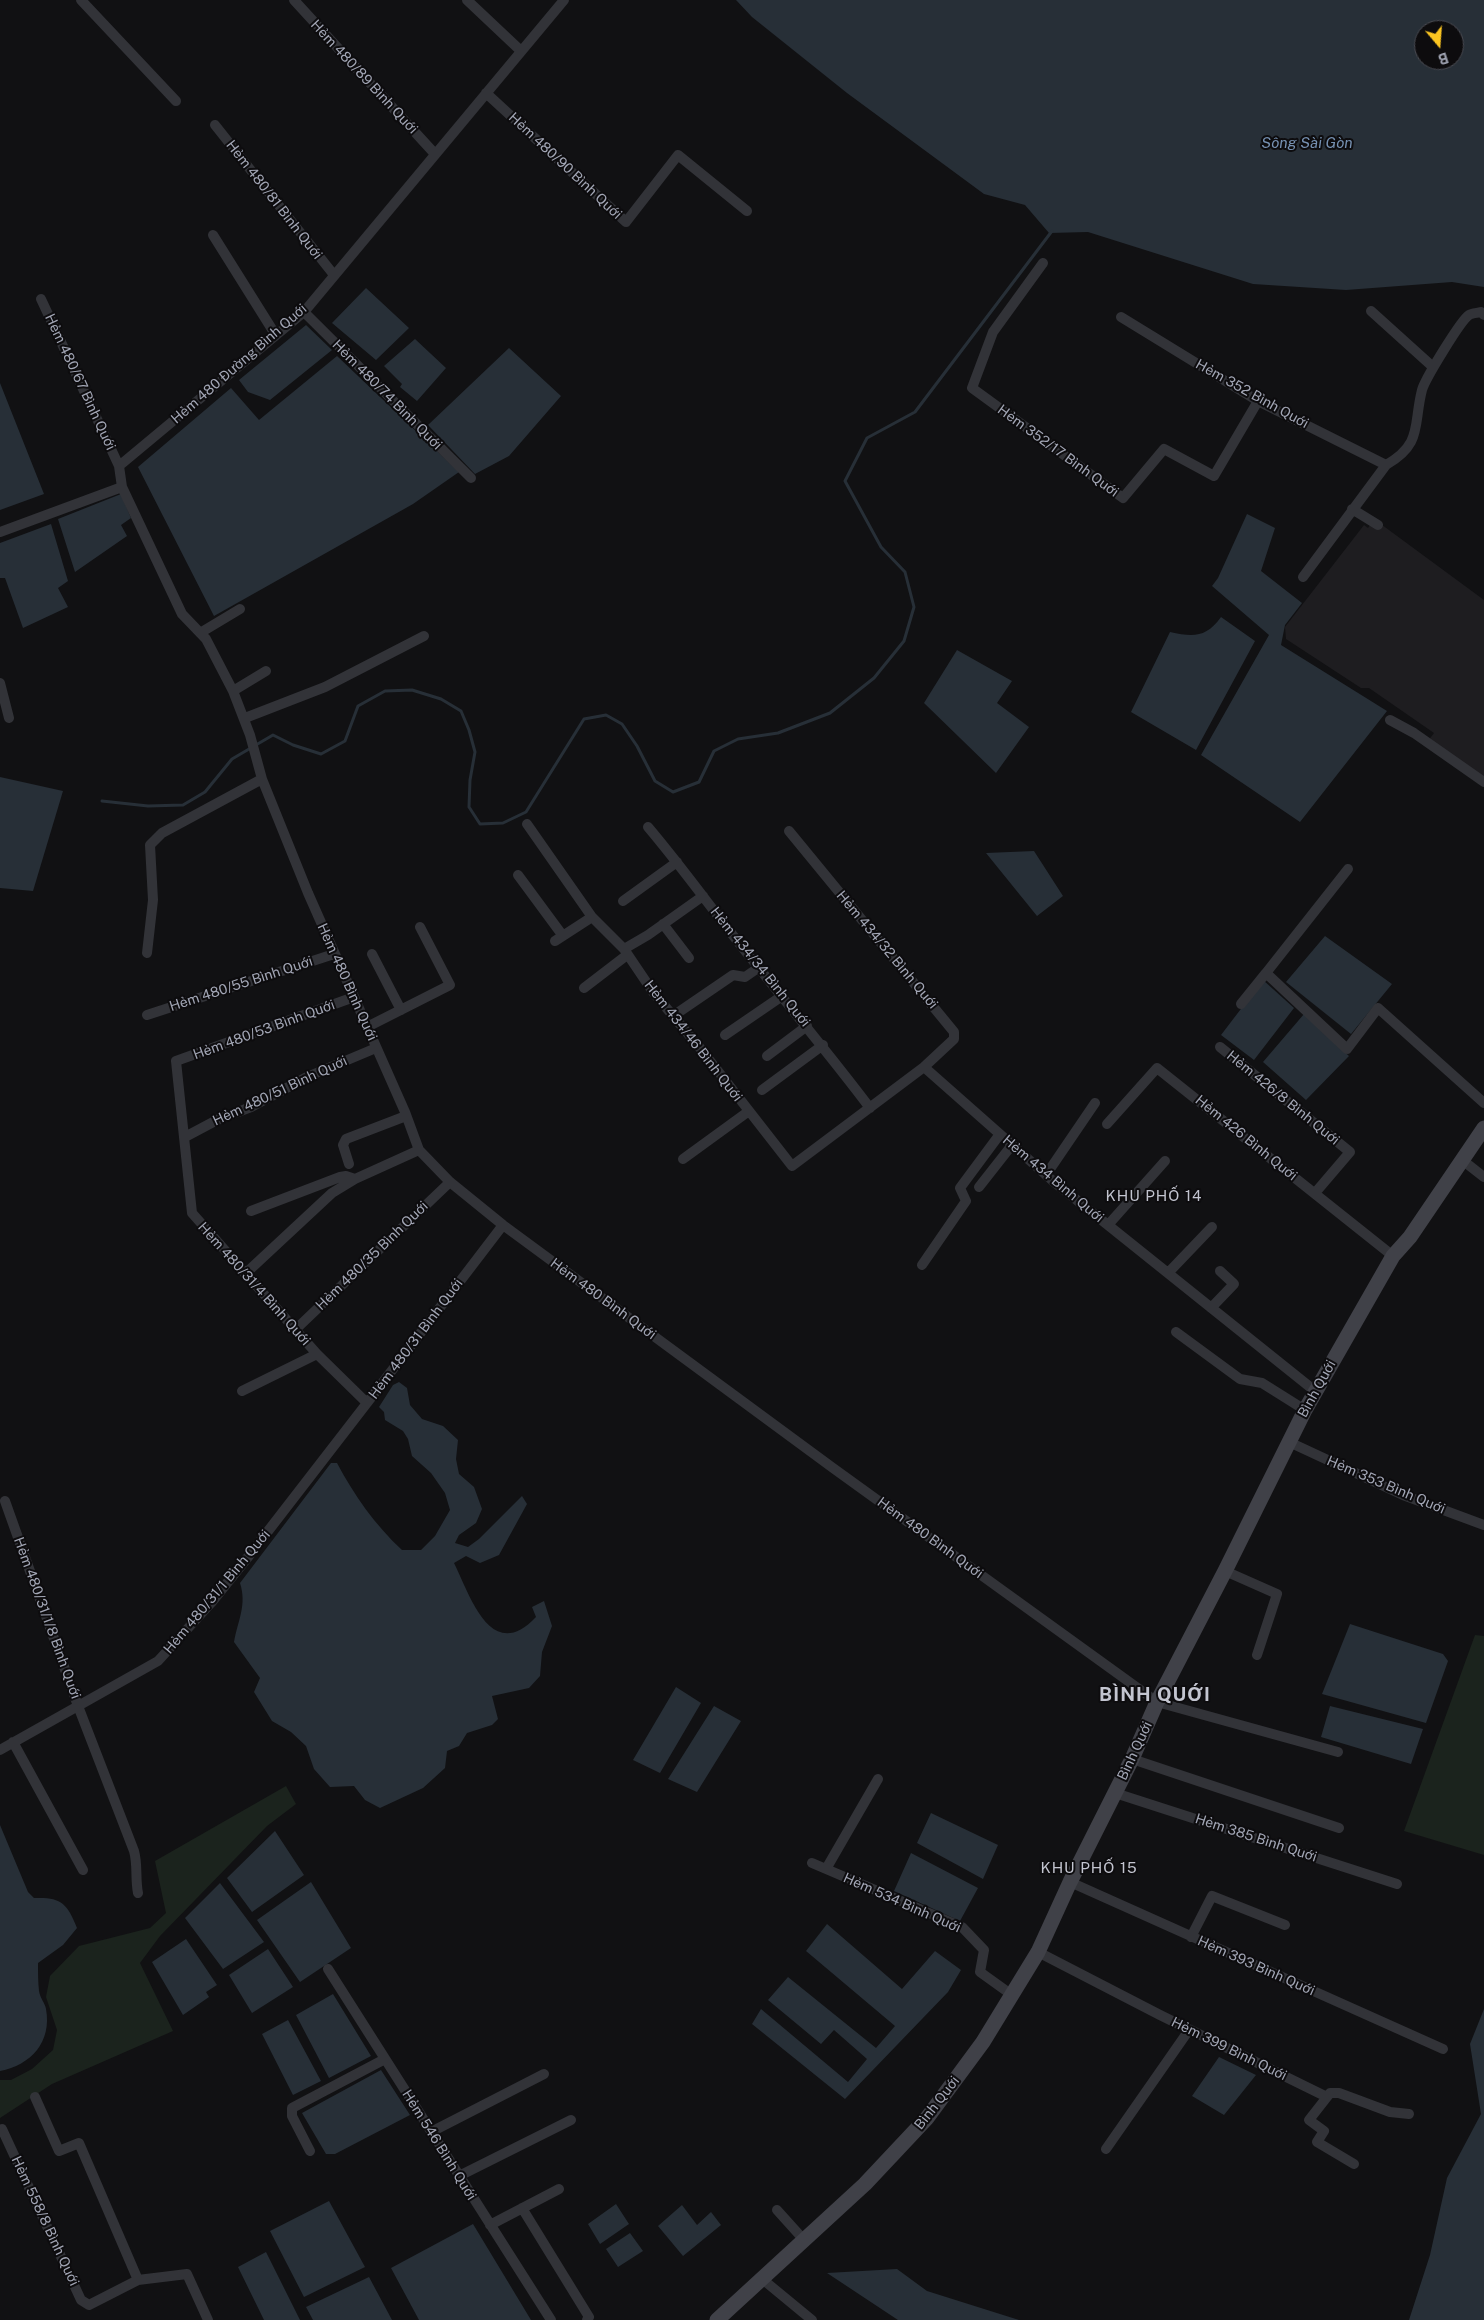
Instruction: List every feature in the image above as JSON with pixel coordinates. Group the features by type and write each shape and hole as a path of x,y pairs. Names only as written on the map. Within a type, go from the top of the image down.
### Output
{"main road":[{"name":"Bình Quới","path":"724,2318 761,2278 865,2184 927,2118 984,2042 1038,1952 1157,1702 1225,1571 1304,1410 1393,1256 1410,1237 1461,1158 1484,1128"}],"street":[{"path":"81,0 176,100"},
{"name":"Hẻm 480/89 Bình Quới","path":"294,0 435,154"},
{"path":"466,0 521,51"},
{"name":"Hẻm 480 Đường Bình Quới","path":"119,466 275,334 304,312 564,0"},
{"name":"Hẻm 480/90 Bình Quới","path":"486,93 626,222 678,155 747,211"},
{"name":"Hẻm 480/81 Bình Quới","path":"215,125 334,275"},
{"path":"213,235 275,334"},
{"name":"Hẻm 352/17 Bình Quới","path":"1043,263 992,332 972,388 1123,498 1164,449 1214,476 1258,401"},
{"name":"Hẻm 480/67 Bình Quới","path":"41,299 119,466"},
{"path":"1371,311 1434,368"},
{"name":"Hẻm 480/74 Bình Quới","path":"304,312 471,478"},
{"path":"1303,577 1386,465 1402,456 1417,432 1422,388 1469,315 1481,312 1484,315"},
{"name":"Hẻm 352 Bình Quới","path":"1121,317 1258,401 1386,465"},
{"path":"119,466 122,487 182,614 206,638 245,718 325,687 424,636"},
{"path":"0,532 122,487"},
{"path":"1352,509 1378,525"},
{"path":"200,633 240,609"},
{"path":"233,691 266,671"},
{"path":"0,683 9,718"},
{"name":"Hẻm 480 Bình Quới","path":"245,718 262,779 334,954 406,1116 419,1150 450,1182 503,1225 833,1468 1157,1702"},
{"path":"1390,720 1414,732 1484,782"},
{"path":"147,953 153,900 150,844 162,833 262,779"},
{"name":"Hẻm 434/46 Bình Quới","path":"527,824 592,917 626,952 653,992 792,1166 870,1108"},
{"name":"Hẻm 434/34 Bình Quới","path":"648,828 677,862 758,968 823,1045 870,1108"},
{"name":"Hẻm 434/32 Bình Quới","path":"789,831 954,1032 954,1039 924,1067"},
{"path":"623,901 677,862"},
{"path":"1241,1004 1348,869"},
{"path":"518,875 559,939 592,917"},
{"path":"584,988 626,952 703,896"},
{"path":"663,924 689,958"},
{"path":"367,1027 450,985 420,927"},
{"name":"Hẻm 480/55 Bình Quới","path":"147,1015 334,954"},
{"path":"372,954 401,1010"},
{"path":"674,1016 733,975 745,977 758,968"},
{"path":"1266,973 1347,1048 1378,1008 1484,1104"},
{"path":"725,1036 782,996"},
{"name":"Hẻm 480/53 Bình Quới","path":"192,1213 176,1061 354,997"},
{"path":"767,1056 807,1026"},
{"path":"762,1090 823,1045"},
{"name":"Hẻm 426/8 Bình Quới","path":"1220,1047 1350,1152 1314,1193"},
{"name":"Hẻm 480/51 Bình Quới","path":"185,1137 217,1120 251,1107 307,1077 376,1048"},
{"path":"870,1108 924,1067"},
{"name":"Hẻm 434 Bình Quới","path":"924,1067 1046,1175 1315,1391"},
{"name":"Hẻm 426 Bình Quới","path":"1106,1124 1157,1068 1393,1256"},
{"path":"1046,1175 1095,1103"},
{"path":"683,1159 749,1111"},
{"path":"349,1164 343,1145 346,1139 406,1116"},
{"path":"922,1265 966,1201 960,1188 1000,1134"},
{"path":"980,1187 1012,1145"},
{"path":"246,1274 264,1254 332,1193 355,1179 419,1150"},
{"path":"1461,1158 1484,1177"},
{"path":"1108,1225 1164,1161"},
{"path":"251,1212 340,1177 346,1176 355,1179"},
{"name":"Hẻm 480/35 Bình Quới","path":"295,1330 450,1182"},
{"name":"Hẻm 480/31/4 Bình Quới","path":"192,1213 317,1354"},
{"name":"Hẻm 480/31 Bình Quới","path":"317,1354 367,1403 503,1225"},
{"path":"1168,1274 1212,1227"},
{"path":"1211,1308 1234,1284 1220,1272"},
{"path":"1176,1332 1240,1379 1262,1383 1304,1410"},
{"path":"242,1391 317,1354"},
{"name":"Hẻm 480/31/1 Bình Quới","path":"0,1750 158,1660 211,1603 367,1403"},
{"name":"Hẻm 353 Bình Quới","path":"1289,1442 1403,1495 1484,1525"},
{"name":"Hẻm 480/31/1/8 Bình Quới","path":"5,1501 78,1706 136,1857 138,1863 136,1882 138,1893"},
{"path":"1225,1571 1277,1594 1258,1655"},
{"path":"1157,1702 1338,1752"},
{"path":"13,1742 83,1870"},
{"path":"1132,1758 1339,1828"},
{"path":"826,1869 878,1779"},
{"name":"Hẻm 385 Bình Quới","path":"1114,1793 1397,1884"},
{"name":"Hẻm 534 Bình Quới","path":"812,1863 962,1927 984,1950 980,1972 1012,1996"},
{"name":"Hẻm 393 Bình Quới","path":"1070,1882 1442,2049"},
{"path":"1191,1937 1212,1896 1285,1926"},
{"name":"Hẻm 399 Bình Quới","path":"1038,1952 1189,2030 1327,2097"},
{"name":"Hẻm 546 Bình Quới","path":"328,1969 551,2320"},
{"path":"1106,2149 1189,2030"},
{"path":"310,2151 292,2116 292,2108 385,2059"},
{"path":"432,2132 544,2074"},
{"path":"1354,2164 1317,2142 1324,2131 1309,2120 1330,2093 1339,2093 1390,2112 1409,2114"},
{"path":"35,2097 59,2151 79,2143 138,2280"},
{"path":"459,2176 571,2120"},
{"name":"Hẻm 558/8 Bình Quới","path":"2,2129 81,2300 89,2305 138,2280 187,2274 208,2320"},
{"path":"490,2225 559,2189"},
{"path":"522,2208 589,2317 587,2320"},
{"path":"777,2210 804,2240"},
{"path":"761,2278 812,2320"}],"shaded area":[{"path":"1374,519 1484,600 1484,780 1428,741 1434,733 1369,688 1361,688 1286,639 1285,627 1364,525 1368,528"},
{"path":"1475,1635 1484,1636 1484,1855 1404,1831"},
{"path":"286,1786 296,1804 267,1826 160,1936 140,1963 173,2031 52,2084 0,2118 0,2080 11,2080 32,2069 53,2050 57,2030 46,1997 50,1976 79,1946 150,1928 166,1913 155,1861"}],"water":[{"name":"Sông Sài Gòn","path":"736,0 1484,0 1484,287 1452,282 1346,290 1253,284 1088,232 1049,233 1025,205 984,194 847,93 752,17"},
{"path":"366,288 409,328 376,360 332,323"},
{"path":"306,325 332,350 270,400 248,392 239,380"},
{"path":"415,339 446,368 417,401 400,387 402,384 384,366"},
{"path":"509,348 561,396 509,456 475,474 428,425"},
{"path":"337,356 459,472 413,504 214,616 138,467 231,388 259,420"},
{"path":"0,383 44,494 0,510"},
{"path":"121,494 131,518 121,525 127,536 75,572 58,519"},
{"path":"1247,514 1275,528 1261,571 1302,603 1285,625 1281,645 1387,711 1300,822 1201,755 1269,635 1212,586 1218,578"},
{"path":"51,524 68,581 58,588 68,607 23,628 5,578 0,578 0,543"},
{"path":"1221,617 1255,641 1196,750 1131,712 1170,632 1186,635 1198,634 1210,629"},
{"path":"957,650 1012,681 997,703 1029,727 996,773 924,703"},
{"path":"0,777 63,791 33,891 0,888"},
{"path":"1034,851 1063,896 1037,916 986,853"},
{"path":"1325,936 1392,984 1351,1034 1286,982"},
{"path":"1263,980 1294,1008 1254,1060 1221,1035"},
{"path":"1304,1014 1349,1056 1306,1100 1263,1062"},
{"path":"399,1382 407,1388 410,1405 422,1419 443,1426 458,1440 456,1459 459,1474 474,1487 482,1509 476,1523 459,1535 455,1543 468,1547 479,1539 522,1496 527,1504 499,1555 480,1563 466,1556 454,1563 475,1607 484,1620 494,1629 506,1633 520,1630 536,1617 532,1607 544,1601 552,1626 542,1652 540,1676 529,1688 492,1696 498,1719 492,1725 467,1733 459,1746 447,1751 445,1768 423,1788 380,1808 365,1800 354,1786 330,1787 314,1769 306,1746 291,1732 272,1721 254,1692 260,1678 234,1642 243,1598 240,1583 331,1463 337,1463 366,1509 402,1550 421,1550 435,1536 450,1510 445,1493 431,1473 412,1456 408,1439 403,1431 385,1420 384,1412 379,1407 393,1385"},
{"path":"1350,1624 1443,1654 1448,1661 1426,1723 1322,1694"},
{"path":"676,1687 701,1703 660,1773 633,1760"},
{"path":"714,1706 741,1721 697,1792 668,1779"},
{"path":"1330,1706 1423,1729 1411,1764 1321,1737"},
{"path":"931,1813 998,1845 983,1879 917,1843"},
{"path":"0,1825 28,1892 34,1898 56,1900 62,1903 70,1912 77,1928 63,1945 38,1963 39,1991 45,2007 47,2021 46,2032 42,2042 30,2057 11,2068 0,2071"},
{"path":"275,1831 304,1875 252,1912 227,1878"},
{"path":"911,1853 978,1888 960,1921 894,1891"},
{"path":"311,1882 351,1948 300,1982 257,1920"},
{"path":"220,1883 264,1942 223,1969 185,1918"},
{"path":"827,1924 902,1989 935,1951 961,1970 948,1992 845,2099 752,2024 761,2009 848,2082 867,2059 834,2030 821,2044 768,2000 788,1977 876,2048 895,2026 806,1951"},
{"path":"186,1939 217,1985 206,1992 209,1997 183,2015 152,1962"},
{"path":"268,1949 293,1987 252,2013 229,1975"},
{"path":"333,1994 371,2056 329,2078 296,2015"},
{"path":"1484,2009 1484,2320 1409,2320 1430,2255 1447,2178 1481,2114 1470,2044"},
{"path":"288,2020 321,2081 293,2095 262,2034"},
{"path":"1219,2057 1256,2075 1224,2115 1192,2096"},
{"path":"381,2070 410,2115 335,2154 326,2154 302,2113"},
{"path":"329,2201 365,2267 304,2297 270,2231"},
{"path":"616,2204 629,2224 600,2244 588,2224"},
{"path":"682,2205 697,2225 711,2212 721,2225 683,2256 658,2226"},
{"path":"473,2224 531,2320 419,2320 391,2268"},
{"path":"630,2233 643,2251 618,2267 606,2249"},
{"path":"266,2252 300,2320 264,2320 238,2267"},
{"path":"897,2269 927,2291 1019,2320 898,2320 827,2273"},
{"path":"369,2277 392,2320 313,2320 306,2307"}],"waterway":[{"path":"102,801 148,806 183,805 205,792 232,759 273,735 293,745 321,754 345,741 358,706 385,691 412,690 441,699 461,711 475,752 470,780 469,807 480,824 503,823 526,812 584,719 606,715 622,724 637,746 655,781 673,792 699,782 714,751 738,739 778,733 830,713 874,678 904,641 914,607 905,572 881,547 845,481 867,438 915,412 1052,231"}],"district":[{"name":"KHU PHỐ 14","path":"1154,1196"},
{"name":"BÌNH QUỚI","path":"1155,1695"},
{"name":"KHU PHỐ 15","path":"1089,1868"}]}
